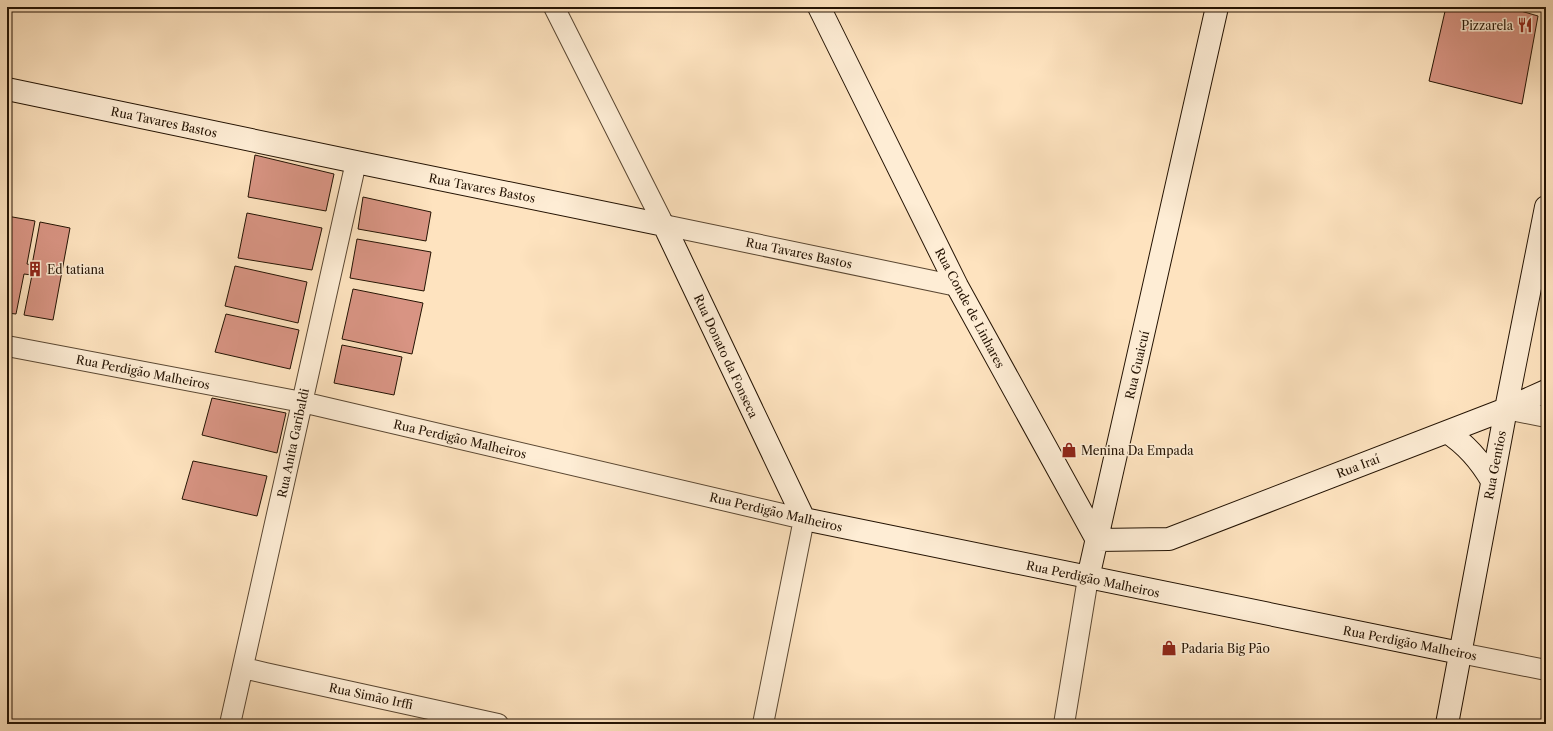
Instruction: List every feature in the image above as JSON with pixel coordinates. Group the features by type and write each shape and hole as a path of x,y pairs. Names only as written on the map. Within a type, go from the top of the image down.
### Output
{"street":[{"name":"Rua Donato da Fonseca","path":"554,7 664,225 804,519"},
{"name":"Rua Conde de Linhares","path":"819,7 957,286 1096,540"},
{"name":"Rua Guaicuí","path":"1064,724 1088,578 1096,540 1217,7"},
{"name":"Rua Tavares Bastos","path":"7,89 957,286"},
{"name":"Rua Anita Garibaldi","path":"230,724 244,668 356,162"},
{"name":"Rua Gentios","path":"1447,724 1492,481 1546,207"},
{"name":"Rua Perdigão Malheiros","path":"7,346 302,402 804,519 1546,670"},
{"name":"Rua Iraí","path":"1096,540 1168,540 1506,409 1546,391"},
{"path":"1506,409 1546,417"},
{"path":"1447,432 1461,441 1473,452 1484,466 1492,481"},
{"path":"763,724 804,519"},
{"name":"Rua Simão Irffi","path":"244,668 498,724"}],"building":[{"path":"1446,7 1507,7 1538,16 1522,104 1429,81"},
{"path":"255,155 334,174 326,211 248,197"},
{"path":"363,197 431,212 426,241 358,229"},
{"path":"247,213 322,228 312,270 238,258"},
{"name":"Ed tatiana","path":"7,216 35,221 27,264 32,265 40,222 70,228 53,320 24,315 32,275 24,274 16,314 7,313"},
{"path":"357,239 431,252 424,291 350,278"},
{"path":"235,266 307,282 298,323 225,306"},
{"path":"353,289 423,303 412,354 342,339"},
{"path":"226,314 299,330 290,369 215,352"},
{"path":"342,345 402,357 394,395 334,383"},
{"path":"212,398 286,413 277,453 202,435"},
{"path":"193,461 267,476 257,516 182,499"}],"place":[{"name":"Pizzarela","path":"1525,25"},
{"name":"Ed tatiana","path":"35,269"},
{"name":"Menina Da Empada","path":"1069,450"},
{"name":"Padaria Big Pão","path":"1169,648"}]}
